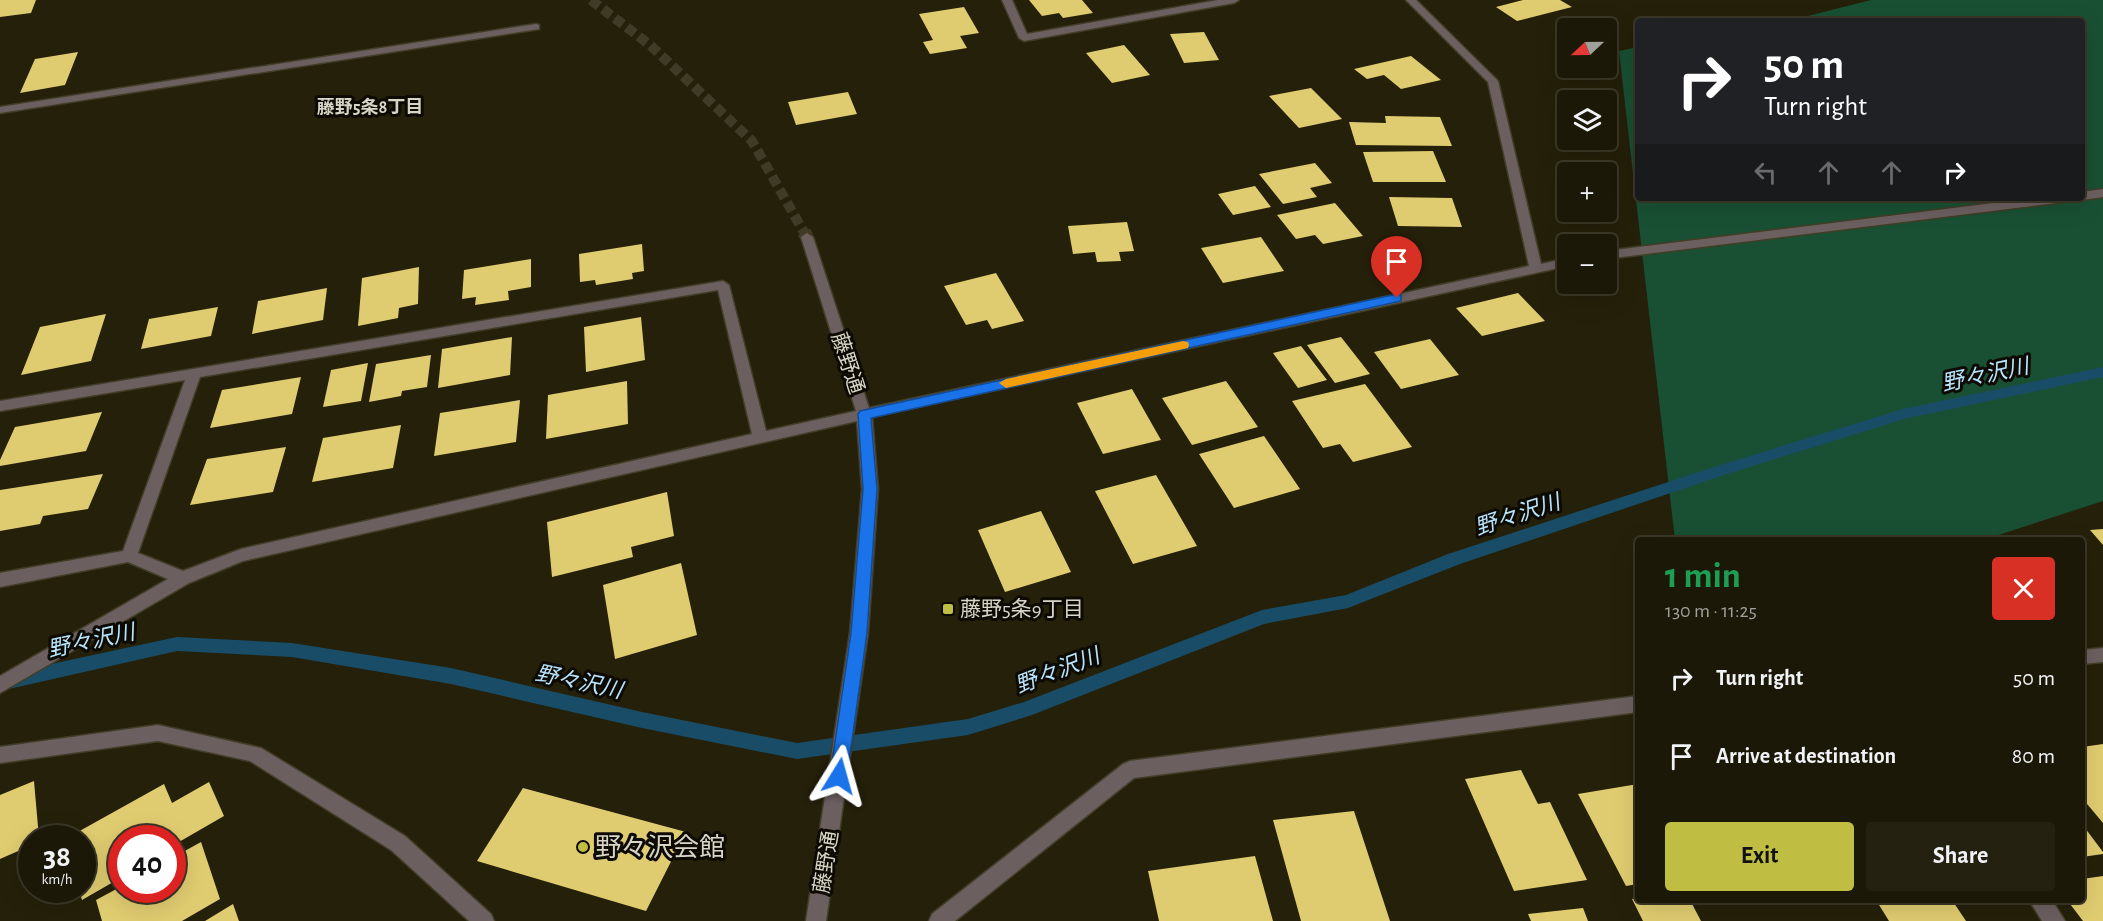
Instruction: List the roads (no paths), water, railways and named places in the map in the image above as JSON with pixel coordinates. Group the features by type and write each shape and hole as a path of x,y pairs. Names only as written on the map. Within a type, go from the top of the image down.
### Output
{"street":[{"path":"1007,0 1024,38 1234,0"},
{"path":"1411,0 1493,81 1536,268"},
{"path":"0,111 536,27"},
{"path":"2085,196 2103,193"},
{"path":"1617,254 2040,201"},
{"name":"藤野通","path":"807,237 864,414 870,489 859,633 816,921"},
{"path":"0,685 183,578 241,555 864,414 1557,264"},
{"path":"0,406 723,285 760,438"},
{"path":"129,556 194,374"},
{"path":"0,580 129,556 183,578"},
{"path":"2085,657 2103,655"},
{"path":"939,921 1130,770 1635,704"},
{"path":"0,755 158,733 254,754 398,843 484,921"},
{"path":"2041,903 2055,921"}],"waterway":[{"name":"野々沢川","path":"0,683 177,644 292,650 451,676 642,720 797,751 968,727 1026,709 1262,617 1348,601 1454,559 1719,471 1903,414 2103,372"}],"tunnel":[{"path":"591,0 650,45 752,141 805,234"},
{"path":"804,232 807,237"}],"place":[{"name":"藤野5条9丁目","path":"948,609"},
{"name":"野々沢会館","path":"583,847"}],"district":[{"name":"藤野5条8丁目","path":"370,107"}]}
